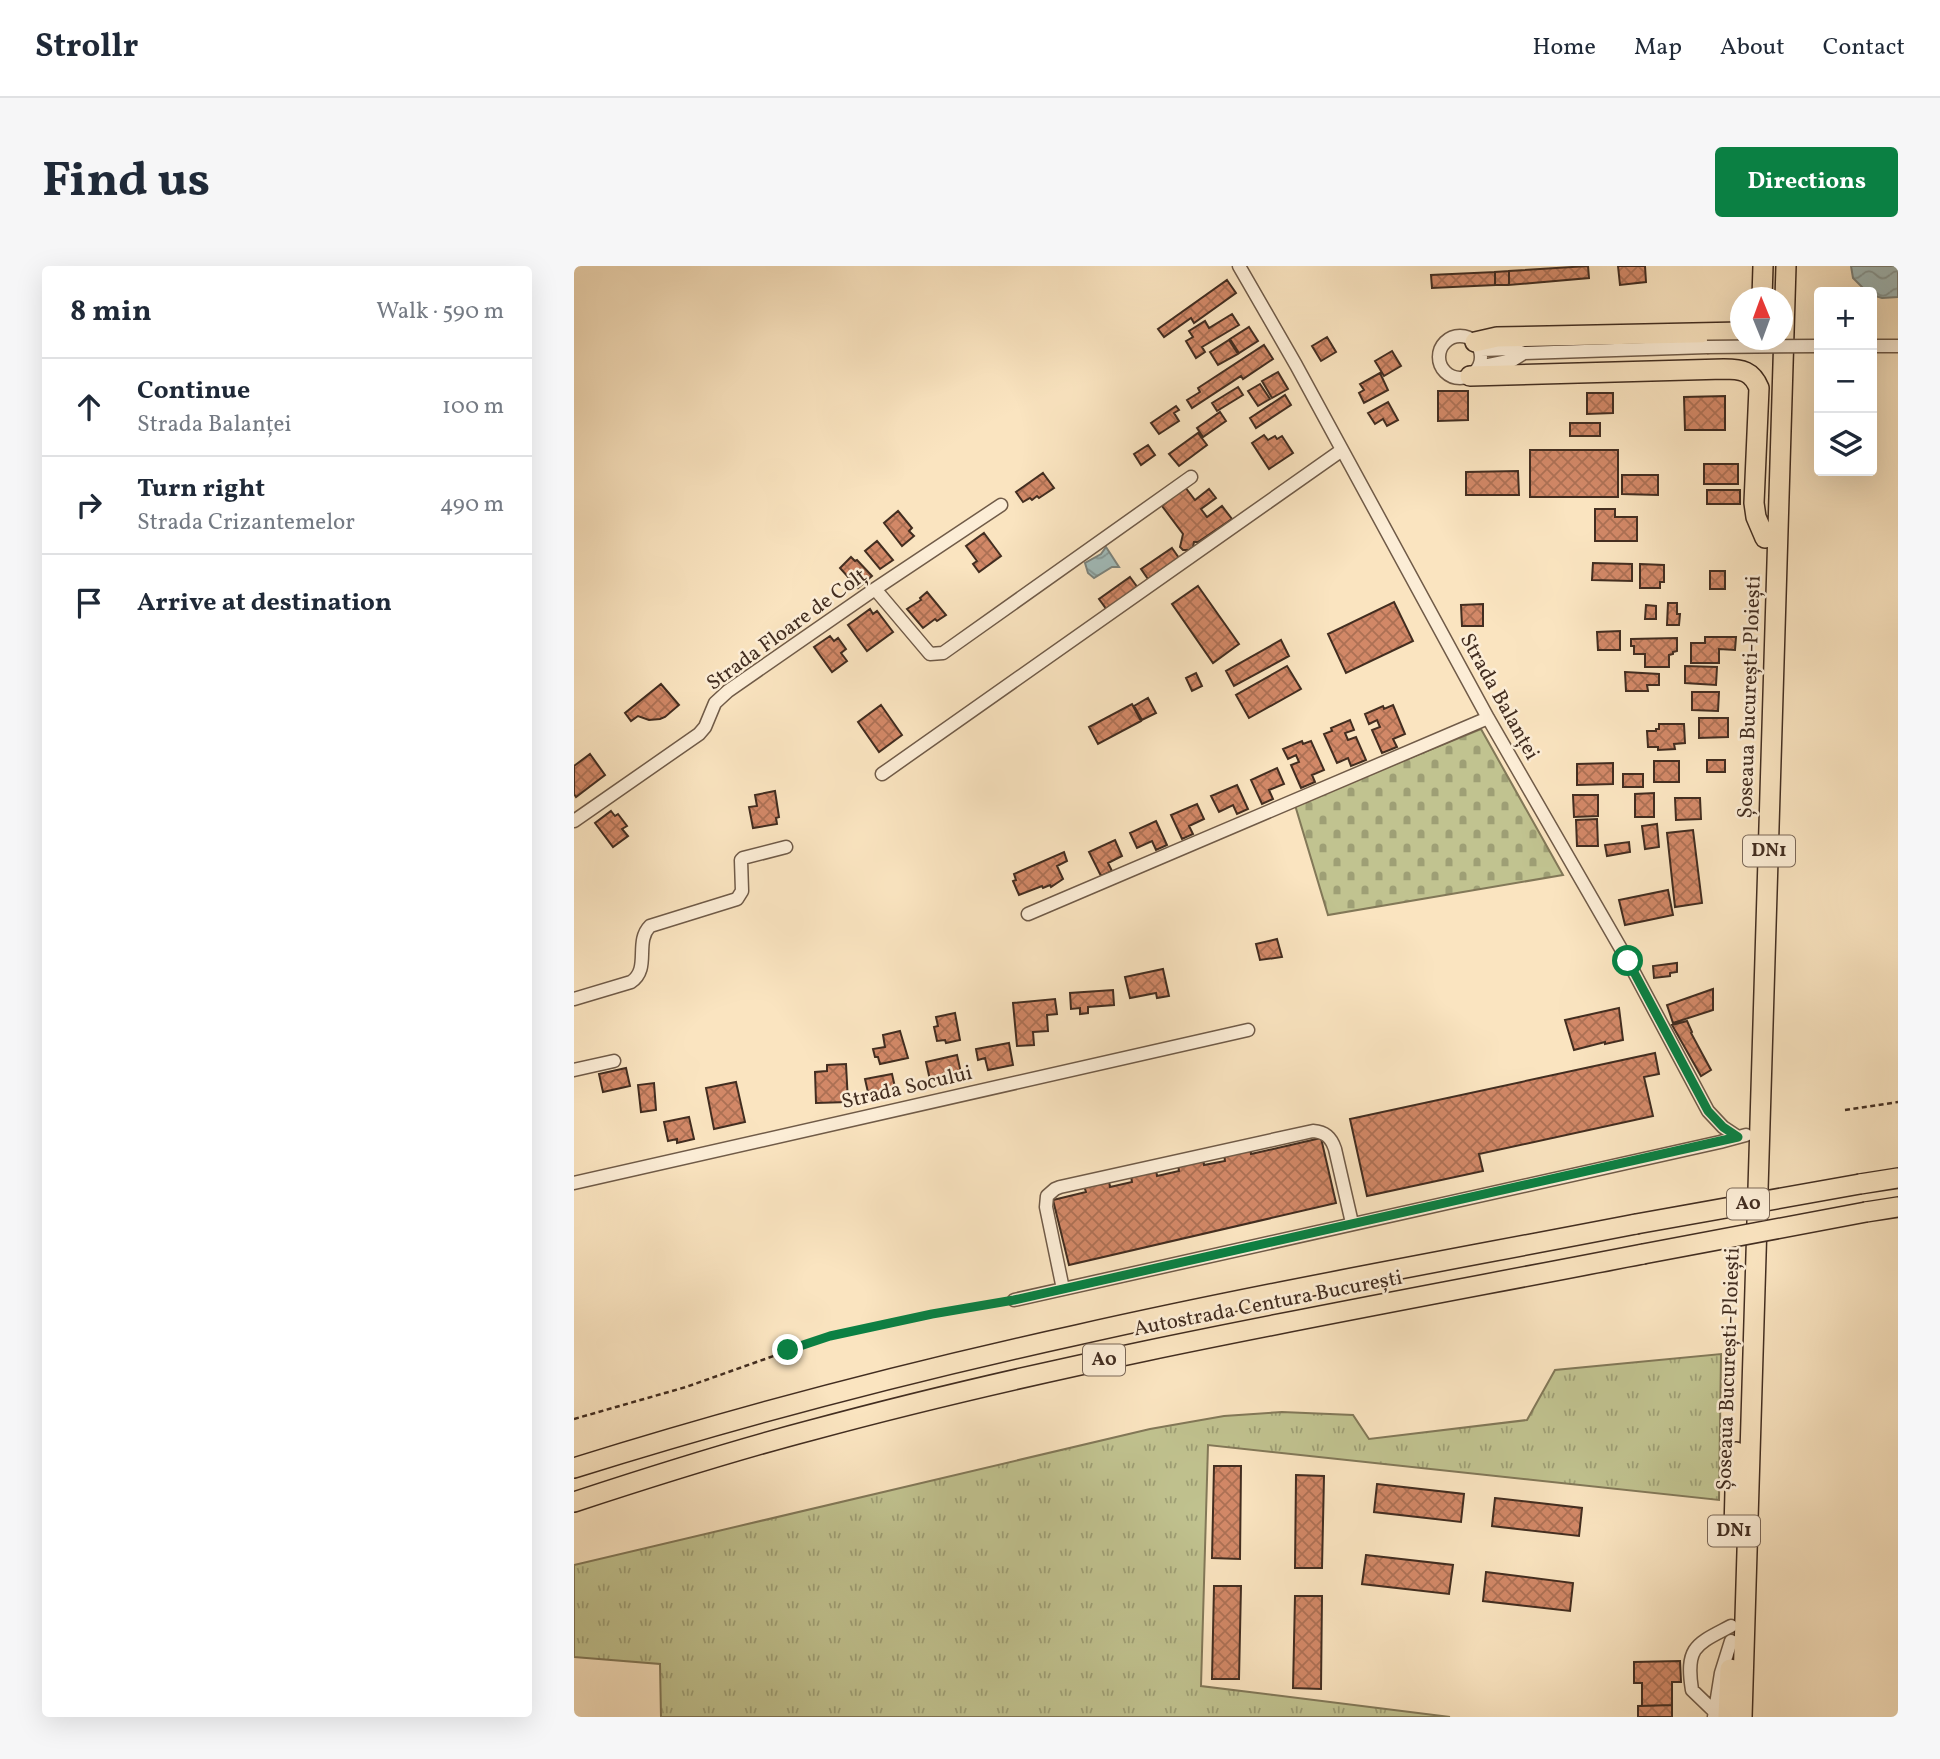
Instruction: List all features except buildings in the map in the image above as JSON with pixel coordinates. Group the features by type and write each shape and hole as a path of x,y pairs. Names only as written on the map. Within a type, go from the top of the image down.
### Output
{"highway":[{"path":"1762,287 1763,266"},
{"path":"1773,287 1774,266"},
{"name":"Șoseaua București-Ploiești","path":"1742,1717 1786,266"},
{"path":"1478,346 1496,337 1730,332"},
{"name":"Șoseaua București-Ploiești","path":"1720,1716 1731,1634 1742,1136 1772,350"},
{"path":"1475,372 1745,371 1756,380 1759,388 1754,503 1756,517 1765,538"},
{"name":"Autostrada Centura București","path":"574,1468 806,1400 1077,1335 1636,1224 1898,1178"},
{"name":"Autostrada Centura București","path":"574,1502 723,1454 813,1429 1057,1371 1235,1333 1898,1207"}],"street":[{"name":"Strada Balanței","path":"1239,266 1488,718 1628,961 1708,1111 1723,1127 1742,1136"},
{"path":"1524,354 1457,378 1450,376 1441,366 1440,352 1448,340 1455,337 1467,337 1478,346 1511,349 1524,354 1814,346"},
{"path":"1475,372 1478,346"},
{"path":"1877,346 1898,346"},
{"path":"882,774 1342,450"},
{"path":"875,589 930,654 943,653 1191,477"},
{"name":"Strada Floare de Colț","path":"574,821 699,734 715,704 728,691 1001,505"},
{"path":"1028,914 1488,718"},
{"path":"574,999 631,982 641,970 643,936 650,926 737,899 743,891 741,860 786,847"},
{"name":"Strada Socului","path":"574,1183 1248,1030"},
{"path":"574,1070 614,1061"},
{"path":"1063,1289 1046,1207 1047,1196 1060,1187 1320,1131 1332,1142 1352,1223"},
{"path":"1014,1300 1742,1136"},
{"path":"1720,1716 1692,1690 1692,1654 1701,1642 1731,1634"}],"path":[{"path":"1845,1110 1898,1102"},
{"path":"574,1419 686,1387 830,1336 1014,1300"}],"green space":[{"path":"1481,729 1563,875 1328,915 1295,805"},
{"path":"1721,1354 1719,1500 1208,1445 1201,1686 1450,1717 661,1717 660,1664 574,1657 574,1565 1150,1429 1224,1416 1282,1412 1353,1415 1369,1439 1527,1420 1555,1370"}],"water":[{"path":"1851,266 1898,266 1898,297 1877,296 1877,287 1862,287 1853,278"},
{"path":"1106,547 1119,567 1112,567 1094,578 1088,573 1085,563 1101,554"}],"route":[{"path":"788,1350 830,1336 1014,1300 1738,1137 1723,1127 1708,1111 1628,961"}]}
